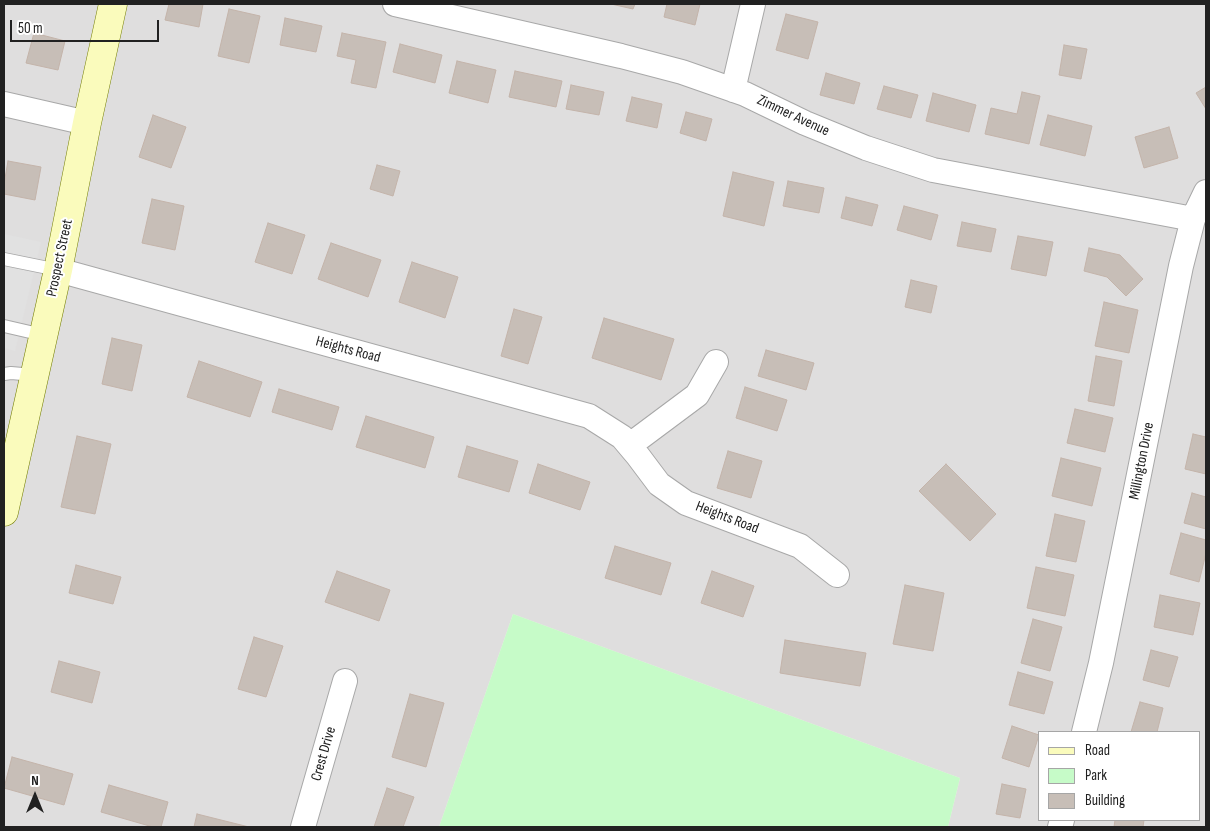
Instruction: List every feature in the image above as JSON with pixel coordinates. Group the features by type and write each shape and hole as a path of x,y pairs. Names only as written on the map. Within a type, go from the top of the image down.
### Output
{"main road":[{"name":"Prospect Street","path":"4,505 44,335 87,123 114,4"}],"street":[{"name":"Zimmer Avenue","path":"395,4 621,56 682,72 733,90 804,123 866,148 933,170 1193,220"},
{"path":"733,90 753,4"},
{"path":"4,104 87,123"},
{"name":"Millington Drive","path":"1084,731 1100,664 1181,266 1193,220 1206,192"},
{"name":"Heights Road","path":"58,270 589,416 622,437 658,484 686,502 800,546 837,575"},
{"path":"630,445 697,395 716,362"},
{"name":"Crest Drive","path":"303,827 346,681"}],"lane":[{"path":"4,259 58,270"},
{"path":"4,326 44,335"},
{"path":"4,374 34,375"}],"shaded area":[{"path":"4,4 1206,4 1206,827 948,827 960,778 513,614 439,827 4,827"},
{"path":"4,234 41,242 15,351 4,348"}],"green space":[{"path":"513,614 960,778 948,827 439,827"}],"building":[{"path":"169,4 203,4 199,27 165,20"},
{"path":"611,4 635,4 633,9"},
{"path":"667,4 700,4 695,25 664,17"},
{"path":"229,9 260,16 249,63 218,56"},
{"path":"786,14 818,22 808,59 776,50"},
{"path":"285,18 322,26 316,52 280,45"},
{"path":"34,33 65,41 58,70 26,63"},
{"path":"342,33 386,42 376,88 351,83 356,60 337,56"},
{"path":"400,44 442,55 435,83 393,72"},
{"path":"1064,45 1087,49 1081,79 1059,75"},
{"path":"457,61 496,70 488,103 449,93"},
{"path":"515,71 562,81 556,107 509,97"},
{"path":"826,73 860,83 854,104 820,95"},
{"path":"571,85 604,92 599,115 566,109"},
{"path":"884,86 918,95 911,118 877,109"},
{"path":"1206,87 1206,109 1196,93"},
{"path":"1022,92 1040,96 1029,144 985,134 991,108 1017,114"},
{"path":"933,93 976,105 969,132 926,121"},
{"path":"632,97 662,104 657,128 626,121"},
{"path":"686,112 712,119 706,141 680,133"},
{"path":"153,115 186,127 171,168 139,157"},
{"path":"1048,115 1092,126 1085,156 1040,145"},
{"path":"1169,127 1178,158 1144,168 1135,137"},
{"path":"8,161 41,167 35,200 4,194"},
{"path":"377,165 400,171 393,196 370,189"},
{"path":"733,172 774,182 764,226 723,216"},
{"path":"788,181 824,188 819,213 783,206"},
{"path":"846,197 878,205 872,226 841,218"},
{"path":"152,199 184,206 175,250 142,243"},
{"path":"904,206 938,215 931,240 897,230"},
{"path":"962,222 996,229 991,252 957,246"},
{"path":"268,223 305,235 292,274 255,262"},
{"path":"1018,236 1053,242 1046,276 1011,269"},
{"path":"331,243 381,260 368,297 318,279"},
{"path":"1089,248 1120,255 1143,279 1126,296 1107,277 1084,271"},
{"path":"412,262 458,277 445,318 399,302"},
{"path":"911,280 937,286 931,313 905,307"},
{"path":"1104,302 1138,310 1129,353 1095,346"},
{"path":"514,309 542,317 528,364 501,356"},
{"path":"604,318 674,339 661,380 592,358"},
{"path":"112,338 142,345 132,391 102,384"},
{"path":"766,350 814,363 806,390 758,376"},
{"path":"1096,356 1122,361 1114,406 1088,401"},
{"path":"199,361 262,382 250,417 187,397"},
{"path":"745,387 787,400 777,431 736,418"},
{"path":"279,389 339,407 332,430 272,412"},
{"path":"1075,409 1113,418 1105,452 1067,443"},
{"path":"366,416 434,437 425,468 356,447"},
{"path":"1193,434 1206,437 1206,474 1185,469"},
{"path":"77,436 111,444 95,514 61,507"},
{"path":"467,446 518,461 509,492 458,477"},
{"path":"728,451 762,461 751,498 717,488"},
{"path":"1061,458 1101,468 1092,506 1052,496"},
{"path":"538,464 590,482 580,510 529,493"},
{"path":"946,464 996,514 970,541 919,491"},
{"path":"1192,493 1206,497 1206,529 1184,523"},
{"path":"1055,514 1085,521 1076,562 1046,556"},
{"path":"1181,533 1206,540 1206,553 1199,582 1170,574"},
{"path":"615,546 671,563 661,595 605,578"},
{"path":"76,565 121,577 113,604 69,593"},
{"path":"1036,567 1074,575 1065,616 1027,608"},
{"path":"337,571 390,590 379,621 325,602"},
{"path":"712,571 754,586 743,617 701,603"},
{"path":"905,585 944,593 933,651 893,644"},
{"path":"1160,595 1200,603 1193,635 1154,627"},
{"path":"1033,619 1062,627 1050,671 1021,663"},
{"path":"254,637 283,646 266,697 238,689"},
{"path":"785,640 866,653 860,686 780,673"},
{"path":"1151,650 1178,657 1169,687 1143,680"},
{"path":"59,661 100,672 92,703 51,692"},
{"path":"1018,672 1053,682 1044,714 1009,705"},
{"path":"410,694 444,703 426,767 392,757"},
{"path":"1140,702 1163,708 1157,731 1131,731"},
{"path":"1012,726 1038,735 1029,767 1002,758"},
{"path":"12,757 73,774 64,805 4,788"},
{"path":"1002,784 1026,789 1020,818 996,814"},
{"path":"109,785 168,802 161,827 153,827 101,812"},
{"path":"387,788 414,797 403,827 374,827"},
{"path":"197,814 249,827 194,827"},
{"path":"1115,821 1144,821 1143,827 1114,827"}]}
